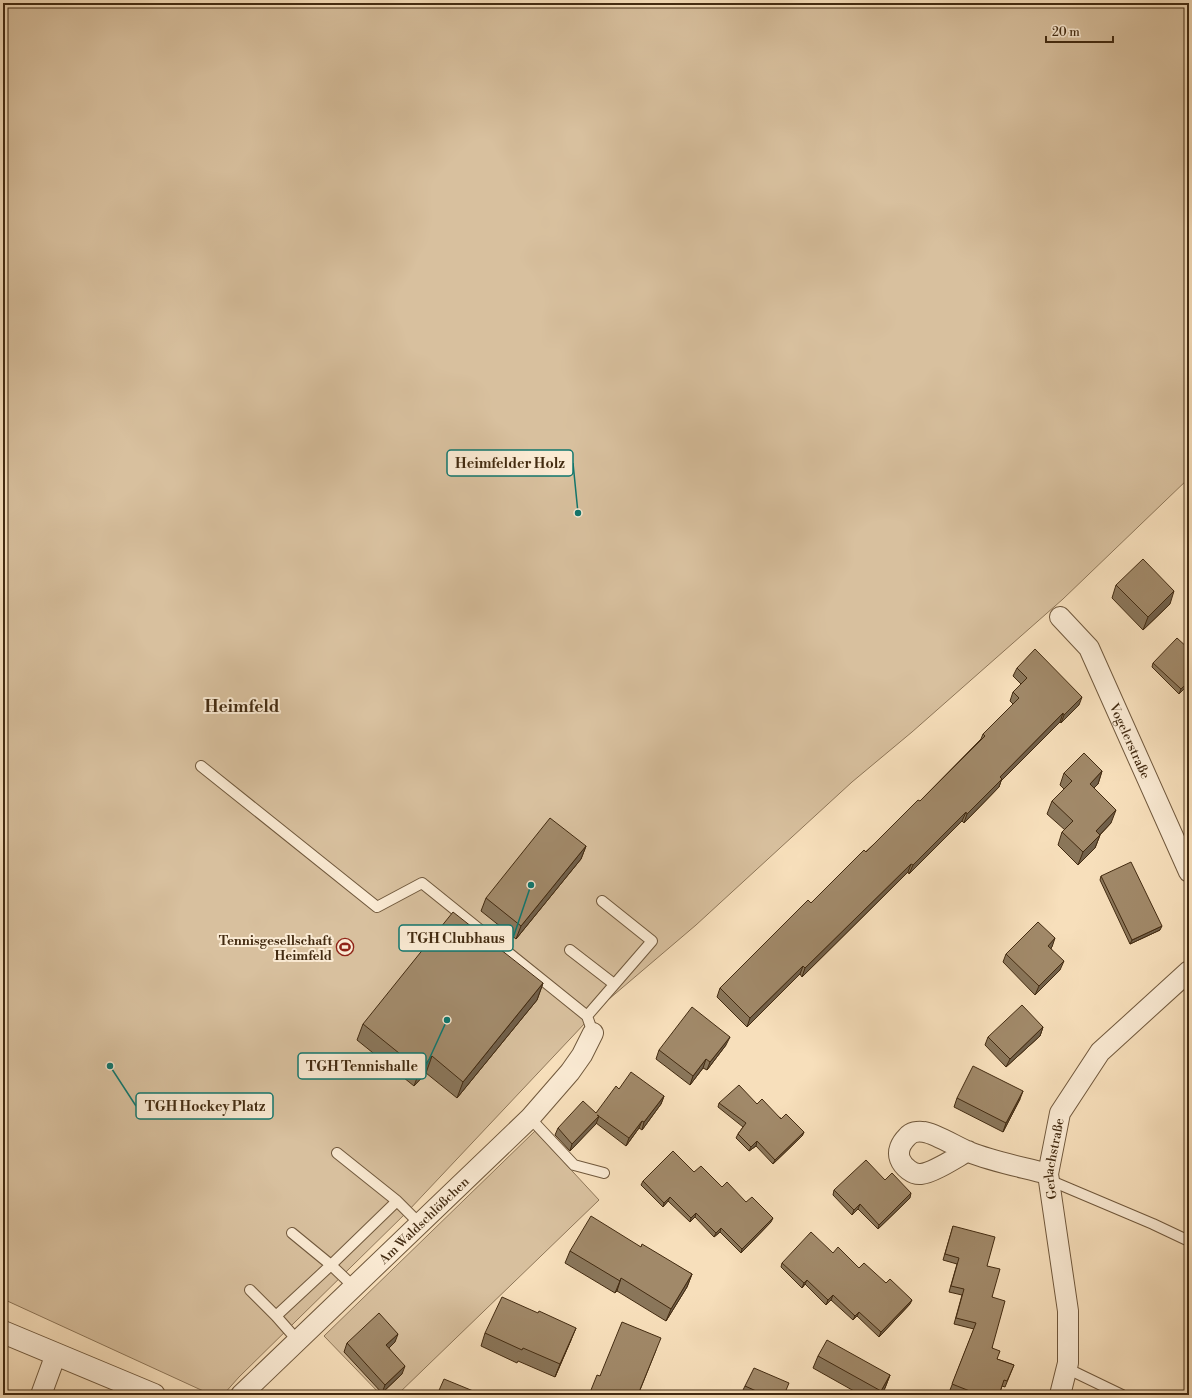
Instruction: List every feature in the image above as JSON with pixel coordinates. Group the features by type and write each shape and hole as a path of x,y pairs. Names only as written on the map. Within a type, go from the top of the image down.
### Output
{"street":[{"name":"Vogelerstraße","path":"1060,617 1089,648 1189,872"},
{"name":"Gerlachstraße","path":"1060,1395 1068,1363 1068,1311 1049,1177 1060,1113 1100,1052 1189,971"},
{"name":"Am Waldschlößchen","path":"241,1395 530,1118 570,1072 582,1054 590,1024"},
{"path":"968,1152 1049,1177"},
{"path":"3,1332 154,1395"},
{"path":"41,1395 56,1354"}],"lane":[{"path":"200,766 377,907 422,883 590,1024 614,984 652,941 602,901"},
{"path":"570,950 614,984"},
{"path":"530,1118 574,1164 604,1174"},
{"path":"337,1153 397,1201 420,1224"},
{"path":"1049,1177 1189,1241"},
{"path":"276,1316 397,1201"},
{"path":"292,1233 331,1265 354,1287"},
{"path":"250,1290 298,1341"},
{"path":"1066,1368 1122,1395"}],"shaded area":[{"path":"3,3 1189,3 1189,478 1063,599 912,732 852,782 696,925 602,1005 408,1211 239,1377 223,1395 212,1395 3,1299"},
{"path":"535,1131 599,1200 397,1395 381,1395 324,1336"}],"building":[{"path":"1143,559 1174,591 1148,617 1116,585"},
{"path":"1177,638 1189,649 1189,681 1181,689 1153,663"},
{"path":"1035,649 1082,697 1064,715 1063,713 1000,777 1002,779 967,814 966,812 805,968 803,966 750,1018 720,988 808,900 811,903 864,850 866,852 918,800 920,801 985,736 983,734 1019,698 1013,692 1027,678 1017,668"},
{"path":"1084,753 1102,771 1090,784 1116,810 1096,831 1100,835 1083,852 1062,832 1073,821 1052,801 1072,781 1064,773"},
{"path":"550,818 586,846 521,926 486,898"},
{"path":"1131,862 1162,926 1132,940 1101,876"},
{"path":"453,912 543,983 463,1082 432,1056 420,1070 363,1024"},
{"path":"1038,922 1055,938 1048,946 1064,961 1039,986 1006,954"},
{"path":"1022,1005 1043,1027 1010,1059 988,1037"},
{"path":"692,1007 730,1037 710,1062 706,1059 693,1076 659,1050"},
{"path":"973,1066 1023,1091 1006,1123 957,1098"},
{"path":"631,1072 664,1096 644,1122 642,1121 629,1138 599,1116 572,1144 558,1128 583,1101 596,1113 616,1086 619,1089"},
{"path":"739,1085 757,1104 762,1099 781,1119 786,1114 804,1132 775,1160 757,1141 751,1147 738,1134 746,1123 719,1103"},
{"path":"673,1151 694,1172 701,1166 722,1187 727,1182 746,1202 752,1197 773,1218 742,1249 721,1228 716,1233 696,1213 691,1218 670,1197 664,1203 643,1181"},
{"path":"866,1160 885,1180 892,1173 911,1193 879,1225 860,1204 854,1210 834,1190"},
{"path":"591,1216 641,1247 642,1244 692,1274 671,1309 621,1278 620,1281 570,1251"},
{"path":"953,1226 995,1237 987,1266 1000,1269 992,1297 1005,1301 992,1348 1000,1351 997,1359 1014,1365 1007,1381 1004,1380 999,1395 980,1395 952,1384 976,1323 956,1318 964,1289 951,1286 959,1258 945,1254"},
{"path":"811,1232 833,1253 838,1247 859,1268 864,1263 886,1283 890,1279 912,1300 881,1332 859,1312 855,1316 833,1295 828,1300 807,1280 804,1283 782,1263"},
{"path":"502,1297 538,1313 539,1311 576,1328 560,1364 523,1348 522,1350 485,1333"},
{"path":"379,1313 398,1334 386,1345 405,1366 385,1385 347,1343"},
{"path":"622,1322 661,1338 639,1392 635,1391 633,1395 589,1395 597,1375 600,1376"},
{"path":"827,1340 890,1375 881,1391 818,1356"},
{"path":"754,1368 789,1383 784,1395 765,1395 745,1386"},
{"path":"444,1379 483,1395 437,1395"}],"place":[{"name":"Heimfelder Holz","path":"578,513"},
{"name":"TGH Clubhaus","path":"531,885"},
{"name":"Tennisgesellschaft Heimfeld","path":"345,947"},
{"name":"TGH Tennishalle","path":"447,1020"},
{"name":"TGH Hockey Platz","path":"110,1066"}],"district":[{"name":"Heimfeld","path":"242,706"}]}
